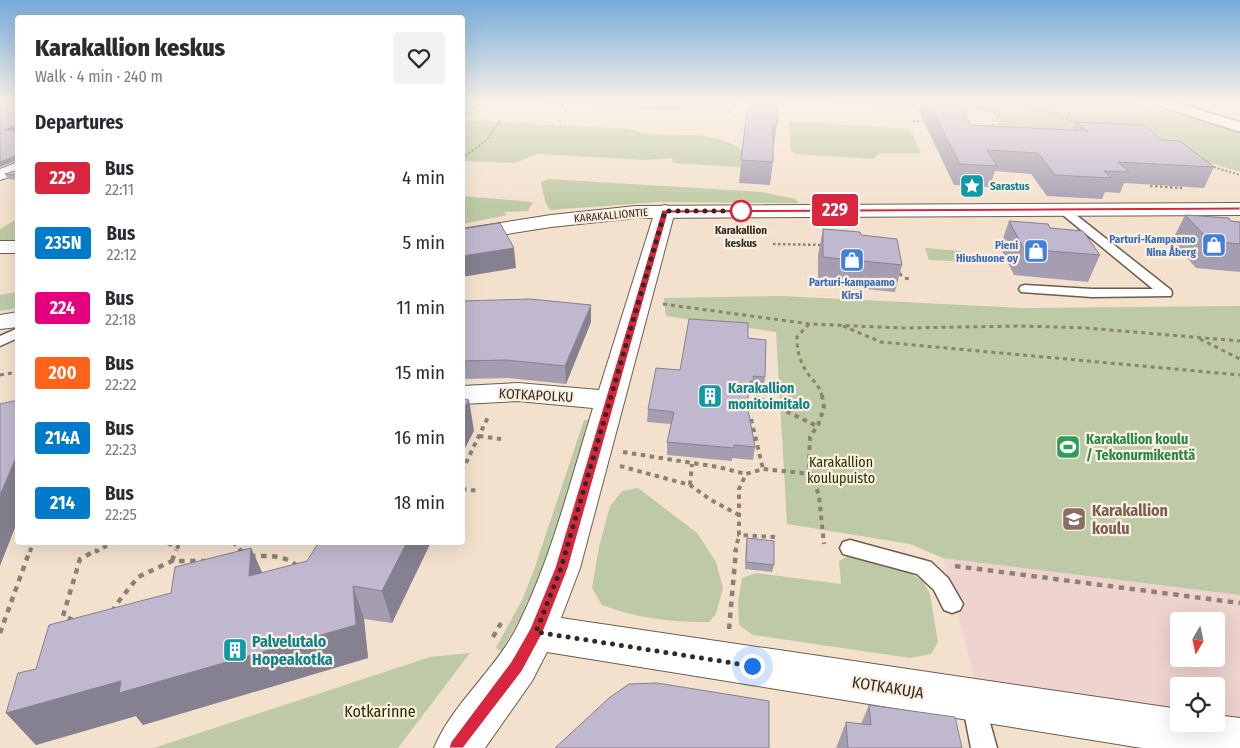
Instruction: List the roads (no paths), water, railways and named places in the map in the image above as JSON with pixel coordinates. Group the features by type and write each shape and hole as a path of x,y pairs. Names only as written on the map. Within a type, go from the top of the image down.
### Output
{"street":[{"path":"0,175 15,168"},
{"name":"KARAKALLIONTIE","path":"465,235 551,221 636,212 665,211 1240,209"},
{"path":"457,748 517,666 536,632 561,568 665,211"},
{"path":"0,247 15,247"},
{"name":"KOTKAPOLKU","path":"465,395 498,392 610,400"},
{"name":"KOTKAKUJA","path":"536,632 1240,741"}],"lane":[{"path":"1025,289 1092,293 1166,293 1062,209"},
{"path":"850,548 924,568 941,584 952,604"},
{"path":"974,701 984,748"}],"place":[{"name":"Sarastus","path":"972,186"},
{"name":"Karakallion keskus","path":"741,211"},
{"name":"Parturi-Kampaamo Nina Åberg","path":"1214,245"},
{"name":"Pieni Hiushuone oy","path":"1036,251"},
{"name":"Parturi-kampaamo Kirsi","path":"852,260"},
{"name":"Karakallion monitoimitalo","path":"710,396"},
{"name":"Karakallion koulu / Tekonurmikenttä","path":"1068,447"},
{"name":"Karakallion koulu","path":"1074,519"},
{"name":"Palvelutalo Hopeakotka","path":"235,650"}],"park label":[{"name":"Karakallion koulupuisto","path":"841,470"},
{"name":"Kotkarinne","path":"380,711"}]}
